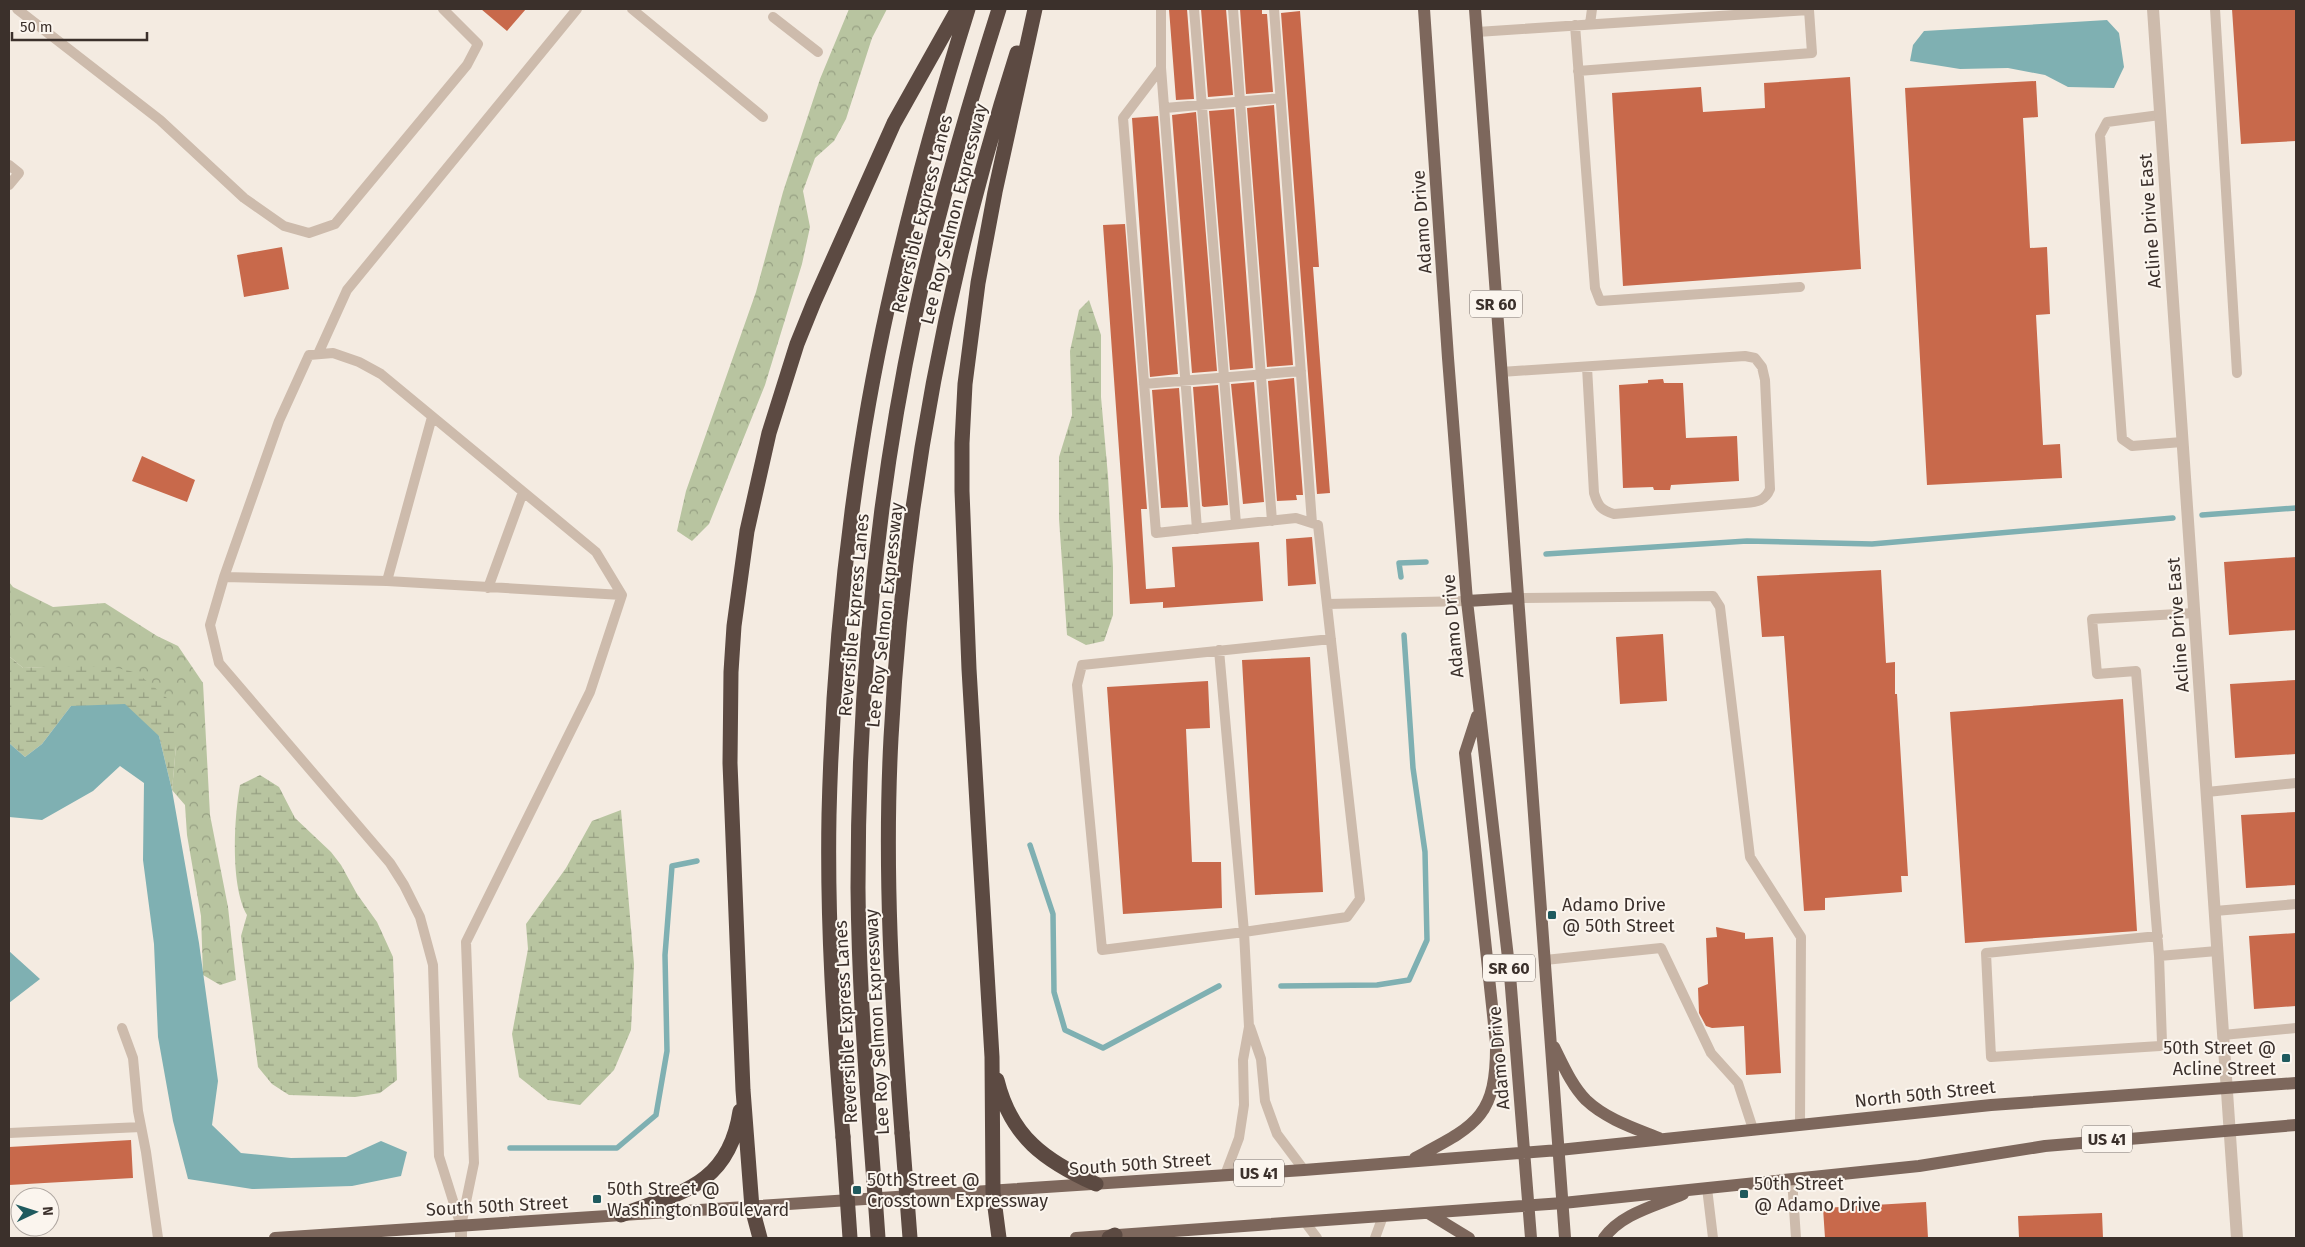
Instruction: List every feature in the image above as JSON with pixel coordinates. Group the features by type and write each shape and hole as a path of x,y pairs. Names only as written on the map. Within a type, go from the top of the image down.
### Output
{"highway":[{"path":"760,1238 752,1208 743,1090 730,717 734,626 750,512 782,387 814,302 894,123 958,9"},
{"path":"850,1238 832,973 829,817 834,703 848,544 860,450 886,314 934,120 968,9"},
{"name":"Reversible Express Lanes","path":"878,1238 863,1025 858,888 861,744 873,590 885,485 916,311 954,157 999,9"},
{"path":"999,1238 993,1192 992,1057 970,678 962,499 962,443 965,384 978,283 995,192 1034,9"},
{"name":"Lee Roy Selmon Expressway","path":"910,1238 892,994 888,854 891,738 900,620 911,524 925,430 954,281 994,129 1034,9"},
{"path":"992,1057 1006,1108 1021,1133 1054,1162 1096,1184"},
{"path":"621,1216 684,1193 718,1166 726,1155 736,1128 743,1090"}],"main road":[{"name":"Adamo Drive","path":"1424,9 1467,601 1478,711 1503,909 1531,1238"},
{"name":"SR 60","path":"1475,9 1565,1238"},
{"path":"1467,601 1518,598"},
{"path":"1409,1161 1458,1135 1482,1114 1490,1096 1495,1073 1496,1043 1465,753 1478,711"},
{"path":"1551,1040 1569,1076 1586,1100 1618,1122 1661,1139"},
{"name":"North 50th Street","path":"1558,1150 1991,1105 2296,1083"},
{"name":"US 41","path":"1076,1238 1112,1237 1528,1206 1918,1166 2045,1146 2296,1125"},
{"name":"South 50th Street","path":"275,1238 461,1232 621,1216 993,1192 1558,1150"},
{"path":"1604,1238 1618,1223 1631,1215 1701,1188"},
{"path":"1428,1213 1469,1238"}],"street":[{"name":"Acline Drive East","path":"2153,9 2237,1238"}],"lane":[{"path":"17,9 160,120 244,198 284,226 309,233 335,224 467,65 478,44 443,9"},
{"path":"318,354 347,290 576,9"},
{"path":"632,9 764,117"},
{"path":"1161,9 1162,68 1197,529"},
{"path":"1194,9 1236,524"},
{"path":"1232,9 1272,521"},
{"path":"1274,9 1312,523"},
{"path":"1590,24 1592,9"},
{"path":"2215,9 2237,373"},
{"path":"1477,32 1780,10 1809,10 1812,53 1578,71"},
{"path":"773,17 818,52"},
{"path":"1575,25 1595,288 1600,301 1800,287"},
{"path":"1162,68 1123,118 1156,533 1296,518 1318,525 1331,639 1360,899 1347,917 1102,950 1077,685 1082,664 1331,639"},
{"path":"1165,108 1280,98"},
{"path":"2160,115 2107,122 2100,135 2122,439 2132,446 2182,442"},
{"path":"9,165 19,172 9,186"},
{"path":"333,353 381,374 596,552 622,594 590,692 466,942 474,1164 461,1232 439,1156 433,965 420,917 404,885 378,849 219,663 210,626 224,577 287,403 309,355 333,353"},
{"path":"1502,372 1745,356 1755,358 1762,367 1765,380 1770,489 1766,498 1745,504 1614,514 1604,511 1598,506 1594,493 1587,367"},
{"path":"1144,384 1301,371"},
{"path":"387,581 432,417"},
{"path":"488,588 522,492"},
{"path":"224,577 387,581 622,594"},
{"path":"1518,598 1713,596 1720,607 1750,857 1801,937 1800,1124"},
{"path":"1327,604 1467,601"},
{"path":"2158,936 1986,953 1991,1057 2160,1046 2162,1043 2158,936 2136,671 2096,674 2092,619 2194,613"},
{"path":"1219,650 1244,932 1249,1026 1244,1060 1244,1105 1239,1138 1224,1175"},
{"path":"2207,792 2296,783"},
{"path":"2215,911 2296,904"},
{"path":"1545,960 1661,948 1711,1053 1738,1082 1753,1129"},
{"path":"2159,956 2217,951"},
{"path":"1249,1026 1261,1059 1265,1101 1277,1134 1304,1170"},
{"path":"122,1028 133,1058 141,1127 158,1238"},
{"path":"2223,1034 2296,1028"},
{"path":"9,1133 141,1127"},
{"path":"1792,1179 1796,1238"},
{"path":"1701,1188 1713,1238"},
{"path":"1375,1238 1383,1216"},
{"path":"1305,1222 1317,1238"}],"green space":[{"path":"849,9 887,9 872,38 846,119 834,141 815,158 803,191 810,227 802,264 765,385 709,524 692,541 677,531 686,491 756,292 783,192 820,79"},
{"path":"1089,300 1101,335 1101,397 1108,476 1113,567 1113,615 1104,641 1086,645 1067,635 1059,519 1059,457 1072,415 1070,351 1079,310"},
{"path":"9,582 13,587 53,607 105,603 157,636 178,646 203,683 210,815 228,907 236,980 220,985 203,975 201,916 187,835 185,805 172,790 176,746 109,669 23,668 9,656"},
{"path":"9,656 23,668 79,667 124,669 133,672 149,683 173,703 176,746 172,790 159,736 71,706 42,744 25,757 9,743"},
{"path":"260,775 279,787 295,818 331,852 341,865 357,894 377,922 393,957 397,1080 380,1093 355,1097 289,1095 272,1084 258,1067 241,936 247,915 238,887 235,833 240,785"},
{"path":"621,810 634,964 631,1030 614,1070 580,1105 548,1100 519,1077 512,1034 528,949 526,924 566,868 592,821"}],"water":[{"path":"2107,20 2119,33 2124,67 2114,88 2068,87 2045,75 2008,68 1960,69 1910,61 1913,45 1924,31"},
{"path":"125,704 159,736 172,790 199,943 218,1081 212,1125 241,1153 291,1158 346,1157 381,1141 407,1152 401,1176 352,1186 252,1189 188,1179 173,1121 158,1037 154,944 143,860 144,783 120,766 93,791 42,820 9,817 9,743 25,757 42,744 71,706"},
{"path":"9,951 40,979 9,1003"}],"building":[{"path":"481,9 526,9 507,31"},
{"path":"1169,9 1187,9 1194,99 1176,100"},
{"path":"1201,9 1226,9 1233,95 1208,97"},
{"path":"1240,9 1262,9 1262,14 1267,14 1273,92 1246,94"},
{"path":"2232,9 2296,9 2296,141 2241,144"},
{"path":"1300,11 1319,267 1313,267 1330,493 1317,494 1281,13"},
{"path":"1850,77 1861,269 1623,286 1612,93 1701,87 1703,112 1765,108 1764,83"},
{"path":"2036,81 2038,117 2023,118 2030,248 2047,247 2050,314 2036,315 2043,445 2060,444 2062,478 1927,485 1905,88"},
{"path":"1274,105 1293,365 1267,367 1247,108"},
{"path":"1234,109 1253,368 1230,370 1209,111"},
{"path":"1196,112 1217,371 1192,373 1172,115"},
{"path":"1158,116 1178,374 1150,377 1132,118"},
{"path":"1125,224 1147,509 1141,509 1146,589 1175,587 1172,547 1259,542 1263,601 1163,608 1163,602 1130,604 1103,225"},
{"path":"282,247 289,289 244,297 237,255"},
{"path":"1294,378 1303,495 1296,495 1297,500 1277,501 1268,381"},
{"path":"1663,379 1664,383 1683,383 1686,438 1737,436 1739,481 1671,485 1670,490 1654,490 1653,487 1623,488 1619,385 1648,383 1648,380"},
{"path":"1254,382 1264,502 1243,504 1231,384"},
{"path":"1218,385 1228,505 1204,507 1202,506 1193,387"},
{"path":"1179,388 1188,507 1161,508 1152,390"},
{"path":"142,456 195,480 187,502 132,481"},
{"path":"1312,537 1316,584 1288,586 1286,539"},
{"path":"2296,557 2296,630 2229,635 2224,562"},
{"path":"1881,570 1886,663 1895,662 1895,694 1897,694 1908,876 1901,876 1902,892 1825,898 1825,910 1804,911 1784,636 1762,637 1757,576"},
{"path":"1663,634 1667,701 1620,704 1616,637"},
{"path":"1310,657 1323,892 1255,895 1242,660"},
{"path":"2296,680 2296,754 2235,758 2230,684"},
{"path":"1208,681 1210,728 1186,729 1192,862 1221,862 1222,908 1123,914 1107,687"},
{"path":"2123,699 2137,931 1965,943 1950,712"},
{"path":"2296,812 2296,885 2246,888 2241,815"},
{"path":"1716,927 1745,933 1745,939 1773,937 1781,1073 1746,1075 1744,1026 1712,1028 1706,1026 1699,1013 1698,988 1708,984 1706,938 1717,937"},
{"path":"2296,933 2296,1006 2254,1009 2249,936"},
{"path":"131,1140 133,1178 9,1185 9,1147"},
{"path":"1926,1202 1928,1238 1825,1238 1823,1208"},
{"path":"2102,1213 2103,1238 2019,1238 2018,1216"}],"waterway":[{"path":"2202,515 2296,508"},
{"path":"1546,554 1747,541 1872,544 2173,518"},
{"path":"1401,577 1399,563 1426,562"},
{"path":"1281,986 1377,985 1409,980 1427,940 1425,852 1413,768 1404,635"},
{"path":"1030,845 1053,914 1054,992 1065,1030 1103,1048 1219,986"},
{"path":"510,1148 617,1148 656,1115 667,1051 665,955 672,866 697,861"}],"place":[{"name":"Adamo Drive @ 50th Street","path":"1552,915"},
{"name":"50th Street @ Acline Street","path":"2286,1058"},
{"name":"50th Street @ Crosstown Expressway","path":"857,1190"},
{"name":"50th Street @ Adamo Drive","path":"1744,1194"},
{"name":"50th Street @ Washington Boulevard","path":"597,1199"}]}
